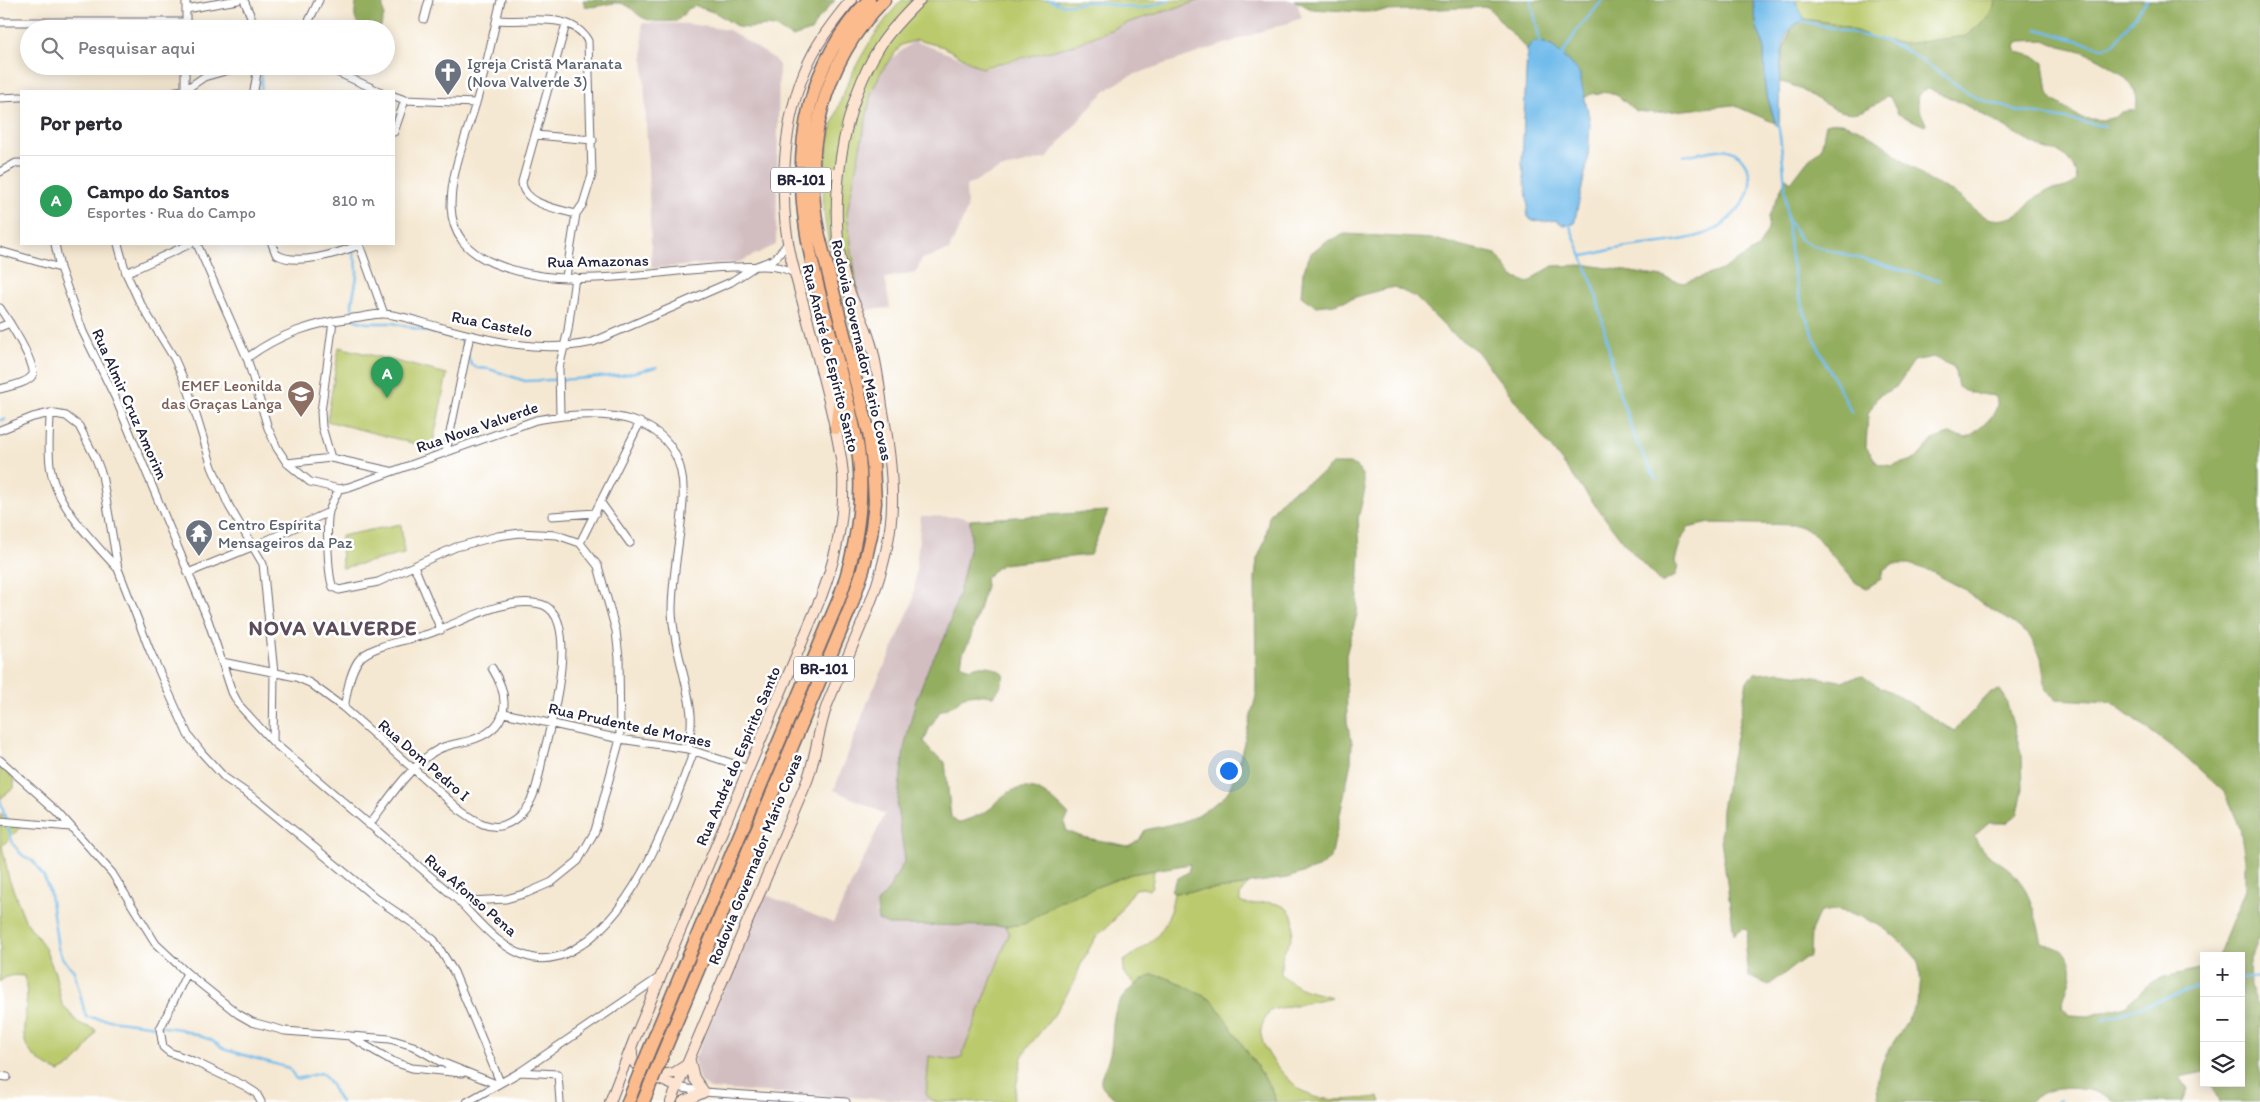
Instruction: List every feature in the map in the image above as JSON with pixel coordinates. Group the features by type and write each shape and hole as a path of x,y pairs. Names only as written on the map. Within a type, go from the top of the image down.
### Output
{"highway":[{"name":"Rodovia Governador Mário Covas","path":"628,1102 839,599 849,569 858,523 860,476 858,444 806,232 802,198 802,164 804,132 818,81 841,36 869,0"},
{"name":"Rodovia Governador Mário Covas","path":"643,1102 851,606 868,551 875,503 871,449 819,236 813,205 812,172 818,125 831,82 851,42 874,9 884,0"},
{"path":"836,428 842,380"}],"street":[{"path":"186,0 186,20"},
{"path":"186,8 238,0"},
{"path":"244,0 252,20"},
{"path":"309,20 319,0"},
{"path":"424,19 429,0"},
{"name":"Rua Amazonas","path":"501,0 476,103 459,156 452,192 454,226 460,240 470,251 503,267 546,277 625,276 715,268 780,266 796,274"},
{"name":"Rua André do Espírito Santo","path":"610,1102 634,1040 821,597 833,563 840,528 843,494 842,460 836,428 788,243 785,221 794,104 804,72 828,28 851,0"},
{"name":"Rodovia Governador Mário Covas","path":"671,1102 809,777 823,718 874,594 887,550 892,507 890,457 872,347 844,276 838,225 836,174 849,116 860,84 882,42 920,0"},
{"path":"497,20 539,19 566,24 584,33 588,41 593,140 591,182 583,204 576,214 566,277"},
{"path":"0,22 20,22"},
{"path":"566,24 522,182 526,194 532,199 576,214"},
{"path":"185,90 186,75"},
{"path":"186,90 204,77 211,75"},
{"path":"254,90 257,75"},
{"path":"343,75 377,90"},
{"path":"395,96 405,100 476,103"},
{"path":"0,98 20,97"},
{"path":"395,129 405,100"},
{"path":"535,135 593,140"},
{"path":"0,172 16,163 20,163"},
{"path":"789,172 836,174"},
{"name":"Rua Amazonas","path":"754,267 775,258 788,243"},
{"name":"Rua Almir Cruz Amorim","path":"55,245 60,268 83,332 115,397 208,620 222,662"},
{"path":"118,245 126,273 139,301 174,358 188,389 212,467 229,506 263,564 269,642 274,672 273,742"},
{"path":"126,273 188,245"},
{"path":"197,245 247,358 268,428 277,448 287,463 310,482 339,489 329,512 330,579 335,589 345,590 378,582 456,547 498,536 520,533 557,535 580,543 598,566 616,632 619,658 620,739 594,831 578,861 552,882 527,893 506,899 457,899"},
{"path":"272,245 276,254 287,259 342,252 357,245"},
{"path":"359,245 384,314"},
{"path":"0,251 60,268"},
{"name":"Rua Castelo","path":"247,358 277,338 295,330 333,321 384,314 514,345 562,348 593,342 731,282 754,267"},
{"path":"560,415 559,368 562,348 568,330 575,277"},
{"path":"0,308 34,367 32,376 26,381 0,389"},
{"path":"332,458 322,427 321,412 333,321"},
{"path":"0,327 10,323"},
{"path":"446,452 470,335"},
{"path":"50,413 50,471 56,489 89,538 118,569"},
{"path":"0,430 33,417 50,413 66,416 79,426 102,475 118,569 171,699 188,735 225,778 257,800 377,899 434,940 454,972 498,1083"},
{"name":"Rua Nova Valverde","path":"339,489 536,420 560,415 615,417 640,422 656,431 667,441 675,456 682,480 683,500 672,611 674,632 691,714 691,750"},
{"path":"580,543 640,422"},
{"path":"287,463 332,458 390,471"},
{"path":"601,504 630,544"},
{"path":"188,573 329,512"},
{"path":"552,516 596,514"},
{"path":"414,566 441,630"},
{"name":"Rua Dom Pedro I","path":"222,662 296,677 310,683 344,708 380,742 414,768 459,809 476,821 495,827 504,825 516,818 526,808 534,793 552,722 562,638 559,623 552,610 541,604 509,605 483,612 441,630 378,648 363,655 353,672 344,708"},
{"name":"Rua Afonso Pena","path":"222,662 232,692 239,705 273,742 457,899 482,925 519,953 535,958 562,956 592,938 612,918 642,872 655,847 691,750"},
{"path":"369,825 414,768 445,746 470,741 489,732 504,713 504,693 492,668"},
{"name":"Rua Prudente de Moraes","path":"504,713 552,722 620,739 691,750 749,769"},
{"path":"0,760 34,789 112,873 156,944 238,1014 252,1022 286,1031 376,1037 413,1046 441,1062 469,1074 498,1083"},
{"path":"0,821 71,827"},
{"path":"187,972 160,1029 163,1047 245,1086 256,1093 261,1102"},
{"path":"467,1102 520,1072 661,976"},
{"path":"347,1035 394,1062 412,1068 469,1074"},
{"path":"371,1048 372,1042 376,1037"},
{"path":"634,1040 632,1055 634,1064 638,1069 653,1078 678,1087 704,1092 769,1099 846,1102"},
{"path":"653,1078 678,1072 690,1061 694,1078 704,1092"},
{"path":"439,1072 441,1062"},
{"path":"520,1072 558,1074 560,1102"},
{"path":"682,1102 704,1092"}],"shaded area":[{"path":"1201,0 1296,0 1302,18 1128,77 1111,87 1096,100 1047,158 1000,169 966,186 967,210 949,250 922,259 915,273 885,278 890,308 862,310 843,241 843,171 874,72 914,41 987,68 1071,46 1130,22"},
{"path":"642,23 689,24 729,30 773,58 779,65 776,245 739,262 652,268"},
{"path":"921,516 964,517 970,520 971,541 965,571 945,637 930,664 915,703 904,749 901,771 905,860 889,889 877,903 876,913 878,920 888,925 1005,926 1010,933 961,1058 954,1060 929,1056 932,1099 936,1102 710,1089 699,1080 694,1060 764,894 833,923 885,814 834,790 870,696 913,601"}],"green space":[{"path":"357,0 382,0 384,15 383,20 356,20 355,8"},
{"path":"583,0 835,0 816,22 811,31 792,37 777,28 768,26 738,27 716,13 695,6 688,9 677,21 657,21 642,17 624,4 615,3 589,7 585,6"},
{"path":"902,0 1201,0 1130,22 1071,46 981,68 944,47 917,40 901,45 881,72 871,94 847,213 870,385 867,392 827,232 824,211 826,154 833,125 853,72 867,46"},
{"path":"1294,0 1753,0 1757,28 1764,45 1765,89 1775,123 1733,105 1655,113 1636,111 1618,96 1609,92 1591,94 1584,98 1579,72 1553,47 1544,43 1531,45 1527,50 1488,7 1363,12 1311,9"},
{"path":"1795,0 1996,0 1989,16 1967,36 1904,44 1875,38 1834,24 1804,19"},
{"path":"1996,0 2260,0 2260,936 2249,965 2250,987 2260,1010 2260,1102 2219,1102 2213,1087 2245,1087 2245,952 2220,952 2245,890 2245,859 2240,828 2224,792 2187,758 2111,702 2057,699 2046,691 2041,657 2029,635 1980,602 1966,590 1930,571 1909,564 1893,564 1883,570 1881,579 1867,588 1856,583 1812,532 1797,525 1709,523 1688,528 1681,540 1677,554 1675,563 1678,567 1675,576 1661,583 1624,543 1477,351 1450,332 1415,297 1394,287 1335,304 1315,306 1301,296 1303,272 1311,253 1325,242 1345,234 1433,239 1496,254 1513,277 1529,283 1536,276 1553,266 1589,265 1662,277 1683,283 1722,270 1758,248 1768,230 1769,216 1786,178 1791,182 1807,161 1821,149 1826,124 1838,123 1852,126 1866,133 1930,181 1954,193 1985,217 1992,219 2009,218 2022,212 2039,195 2069,186 2077,180 2071,164 2063,154 2044,149 1973,109 1928,89 1922,91 1917,99 1919,109 1926,124 1925,126 1898,114 1890,97 1886,96 1881,101 1858,112 1846,112 1824,104 1791,85 1779,82 1783,51 1791,29 1804,19 1834,23 1875,38 1904,44 1967,36 1989,16","holes":["2045,40 2090,54 2120,73 2135,91 2137,100 2135,110 2121,112 2116,117 2103,120 2081,118 2052,99 2048,93 2044,63 2036,57 2017,52 2015,47 2017,42 2021,41","1933,357 1954,367 1958,387 1972,393 1995,396 1996,408 1989,420 1967,438 1949,434 1934,439 1916,459 1892,466 1878,464 1866,447 1868,414 1878,396 1896,387 1914,361"]},
{"path":"339,347 447,374 432,448 327,421"},
{"path":"1332,464 1351,464 1357,467 1362,475 1365,489 1358,519 1360,551 1357,614 1346,655 1347,722 1352,742 1351,762 1331,858 1318,868 1287,878 1250,883 1237,887 1174,893 1171,890 1177,879 1188,872 1190,864 1131,874 1060,901 1024,924 1005,926 888,925 878,920 877,903 889,889 905,860 897,807 904,749 915,703 930,664 945,637 959,593 971,541 970,520 1108,511 1090,555 1002,564 985,578 986,586 961,664 970,669 988,666 996,669 1004,674 1001,686 993,696 976,694 964,696 954,705 940,711 924,741 931,752 945,762 951,817 958,823 980,815 1008,793 1027,788 1045,794 1069,815 1064,823 1067,831 1082,837 1128,846 1139,840 1145,830 1182,822 1198,815 1223,798 1229,790 1238,766 1256,696 1255,578 1257,559 1265,541 1269,516 1285,496 1321,474"},
{"path":"401,524 404,554 342,568 341,536"},
{"path":"1781,672 1841,681 1863,676 1954,731 1991,692 2000,690 2005,697 2022,756 2023,789 2018,814 2006,823 1989,823 1974,836 1983,850 2012,872 2024,888 2032,905 2042,942 2061,950 2067,956 2071,970 2062,1007 2069,1015 2089,1016 2125,1006 2149,984 2164,977 2200,969 2200,1073 2180,1077 2188,1089 2183,1102 2117,1102 2092,1091 2067,1088 2042,1093 2029,1102 1880,1102 1877,1085 1880,1069 1887,1053 1914,1007 1920,990 1919,965 1914,955 1887,931 1872,921 1848,912 1831,910 1819,913 1811,931 1810,957 1805,958 1769,985 1748,976 1745,950 1748,932 1744,928 1737,931 1734,935 1721,839 1722,809 1747,681 1754,674"},
{"path":"0,767 14,779 14,788 0,799"},
{"path":"0,814 9,821 23,825 2,846 9,879 25,920 44,946 55,973 62,1004 78,1023 96,1030 82,1055 71,1065 59,1072 41,1062 30,1052 25,1042 27,991 24,976 8,976 0,982"},
{"path":"1154,870 1152,886 1149,890 1143,888 1134,889 1114,920 1095,938 1074,982 1054,1015 1028,1047 1022,1057 1013,1102 936,1102 926,1096 929,1056 954,1060 961,1058 1009,934 1005,926 1024,924 1060,901 1079,893 1131,874"},
{"path":"1250,883 1242,891 1240,902 1248,904 1269,902 1280,905 1290,912 1292,917 1292,934 1282,957 1281,974 1299,987 1332,997 1271,1010 1261,1027 1261,1034 1267,1052 1289,1080 1314,1097 1338,1100 1379,1097 1381,1102 1276,1102 1270,1086 1213,1001 1162,976 1151,975 1135,985 1123,972 1124,961 1159,934 1168,918 1174,893 1237,887"},
{"path":"1151,975 1162,976 1177,982 1213,1001 1270,1086 1276,1102 1124,1102 1106,1091 1102,1086 1101,1079 1112,1045 1113,1022 1117,1007 1131,989"}],"water":[{"path":"1753,0 1795,0 1804,19 1791,28 1786,36 1783,47 1780,75 1779,127 1776,125 1765,89 1764,45 1757,28"},
{"path":"1533,42 1544,43 1553,47 1579,72 1590,122 1588,160 1574,224 1563,225 1556,220 1543,222 1528,217 1522,164 1527,50"}],"waterway":[{"path":"1049,0 1062,5 1091,2 1141,9 1169,1"},
{"path":"1531,0 1541,46"},
{"path":"1560,58 1578,29 1603,0"},
{"path":"2037,29 2104,48 2115,43 2147,0"},
{"path":"1799,20 1886,41 1909,52 1976,98 2015,110 2105,126"},
{"path":"261,90 262,75"},
{"path":"1778,124 1783,157 1791,257 1800,298 1814,337 1852,412"},
{"path":"1582,256 1695,237 1716,229 1731,217 1743,202 1750,185 1750,176 1742,159 1734,152 1724,149 1683,156"},
{"path":"1568,221 1595,290 1619,392 1637,443 1656,479"},
{"path":"1790,223 1800,239 1811,245 1939,280"},
{"path":"352,245 357,270 352,301 355,320 367,323 393,323 461,340 465,346"},
{"path":"468,356 471,364 477,368 489,369 525,381 622,375 657,367"},
{"path":"0,420 5,419"},
{"path":"0,800 13,844 22,855 34,862 45,879 50,894 58,948 63,959 74,971 86,1017 180,1029 211,1040 226,1050 289,1068 296,1079 321,1073 327,1079 341,1102"},
{"path":"2245,979 2260,977"},
{"path":"2103,1020 2200,986"},
{"path":"2056,1102 2060,1100"}],"place":[{"name":"Igreja Cristã Maranata (Nova Valverde 3)","path":"448,96"},
{"name":"Campo do Santos","path":"387,398"},
{"name":"EMEF Leonilda das Graças Langa","path":"301,418"},
{"name":"Centro Espírita Mensageiros da Paz","path":"199,557"}],"district":[{"name":"NOVA VALVERDE","path":"333,627"}]}
